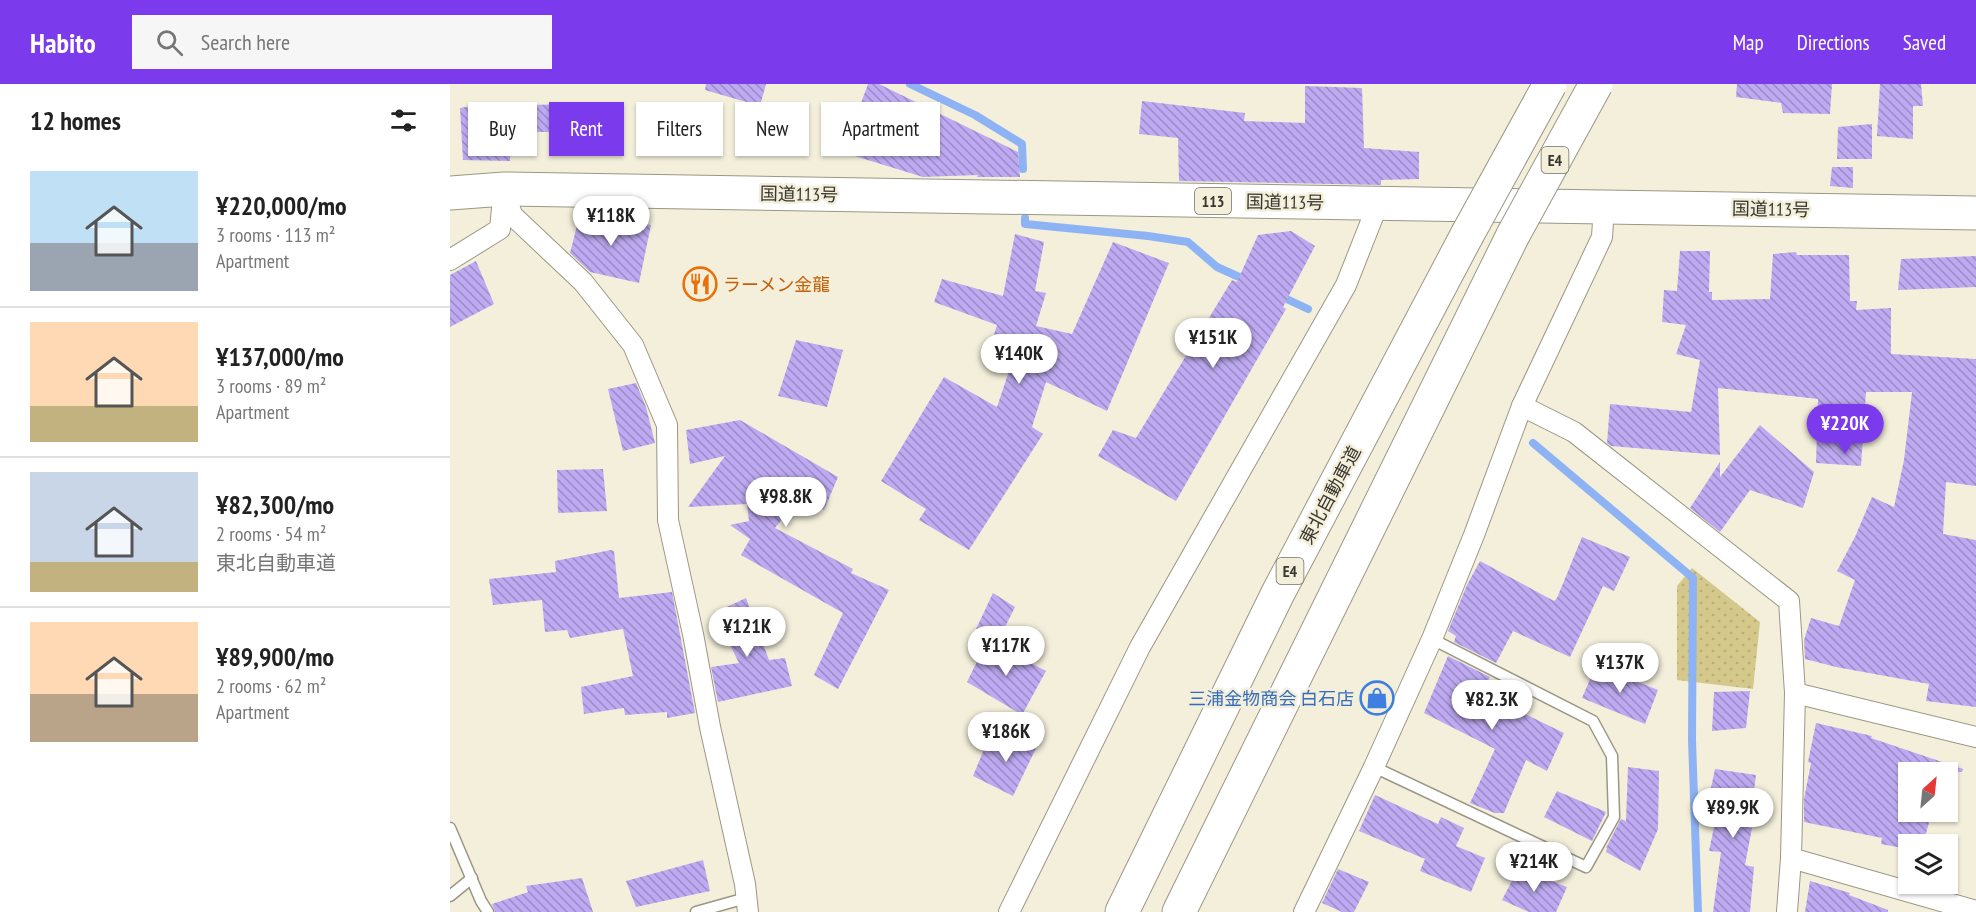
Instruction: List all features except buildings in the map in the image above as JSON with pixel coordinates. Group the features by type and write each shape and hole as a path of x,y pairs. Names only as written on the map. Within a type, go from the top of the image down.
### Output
{"highway":[{"name":"東北自動車道","path":"1122,912 1278,593 1467,235 1550,84"},
{"name":"E4","path":"1179,912 1513,235 1596,84"},
{"name":"国道113号","path":"450,193 504,189 1378,204 1973,205"}],"street":[{"path":"450,260 500,229 504,189"},
{"path":"504,189 512,215 583,282 633,345 667,425 668,520 747,905"},
{"path":"1009,912 1140,647 1346,285 1378,204"},
{"path":"1304,912 1374,767 1432,639 1522,406 1602,237 1604,206"},
{"path":"1522,406 1574,432 1789,601 1795,693 1791,858 1786,912"},
{"path":"1795,693 1976,737"},
{"path":"1791,858 1976,911"}],"lane":[{"path":"1374,767 1586,867 1614,817 1612,756 1593,721 1432,639"},
{"path":"450,828 488,912"},
{"path":"450,896 472,878"},
{"path":"696,912 747,905"}],"shaded area":[{"path":"1692,568 1760,622 1753,689 1677,680 1677,586"}],"waterway":[{"path":"910,84 975,115 1022,144 1023,169"},
{"path":"1025,218 1025,224 1188,242 1217,267 1248,281"},
{"path":"1278,295 1308,309"},
{"path":"1533,443 1693,578 1692,740 1698,912"}],"place":[{"name":"ラーメン金龍","path":"700,284"},
{"name":"三浦金物商会 白石店","path":"1377,698"}]}
